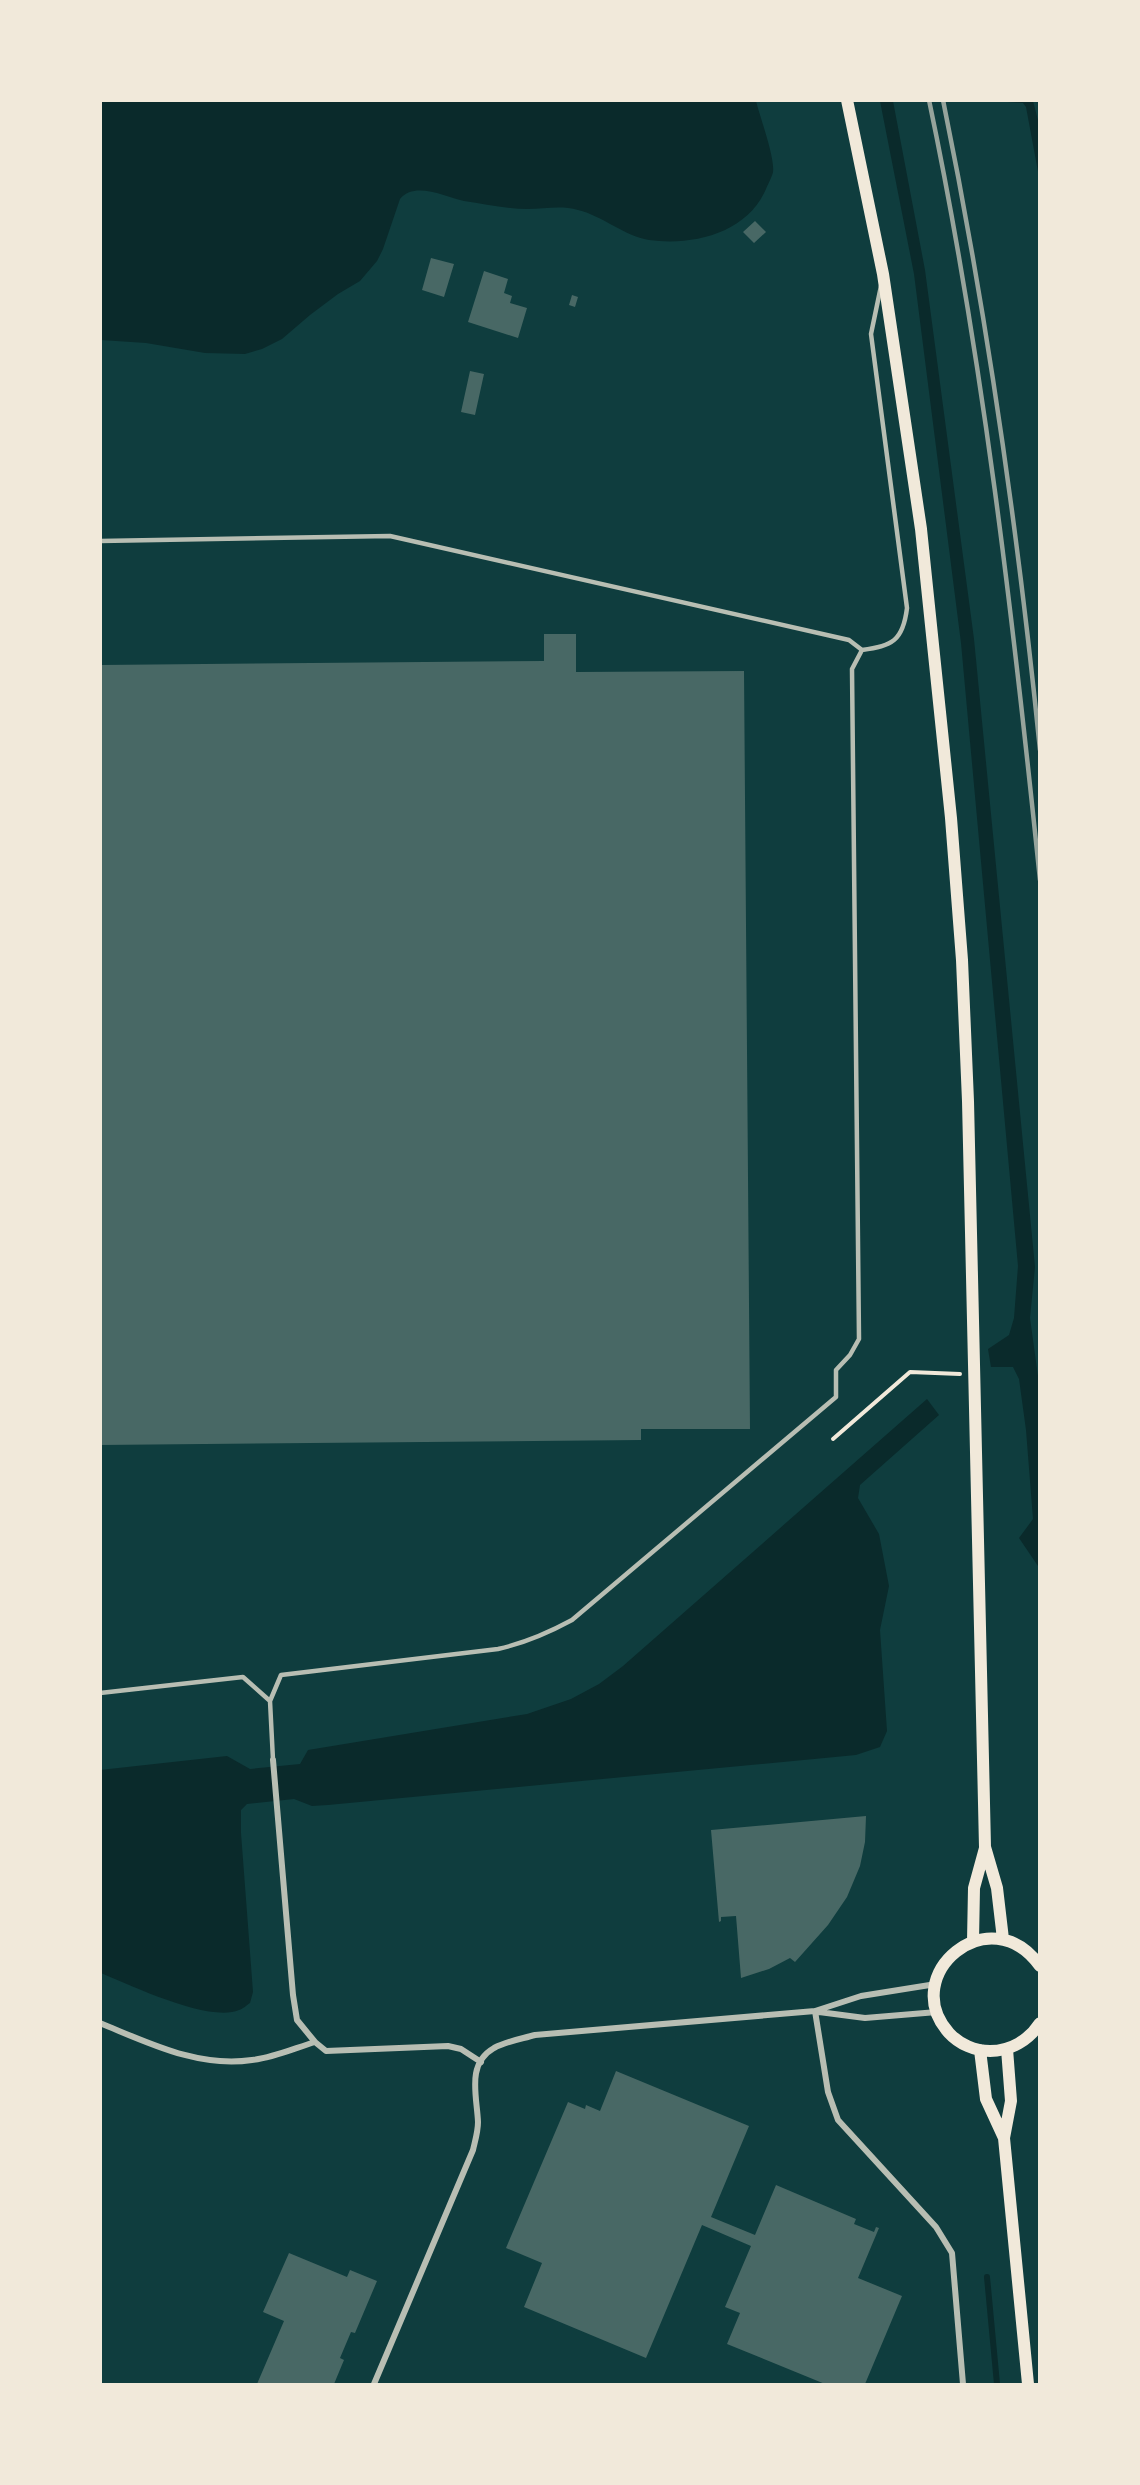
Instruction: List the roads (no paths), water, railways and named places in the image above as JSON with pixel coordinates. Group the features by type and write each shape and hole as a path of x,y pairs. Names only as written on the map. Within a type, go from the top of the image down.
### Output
{"main road":[{"path":"847,100 883,274 921,529 951,818 963,996 985,1847 997,1888 1003,1940"},
{"path":"974,1941 974,1888 985,1847"},
{"path":"1040,1966 1028,1952 1003,1940 988,1938 974,1941 960,1947 949,1957 940,1970 934,1998 937,2012 944,2026 954,2037 980,2050 1007,2049 1024,2041 1040,2023"},
{"path":"1007,2049 1011,2101 1004,2138 1028,2385"},
{"path":"980,2050 986,2099 1004,2138"}],"street":[{"path":"273,1760 297,2020 315,2042 326,2051 448,2046 461,2049 481,2062"},
{"path":"815,2011 861,1996 936,1984"},
{"path":"815,2011 828,2092 838,2120 936,2227 952,2253 963,2385"},
{"path":"374,2385 472,2150 478,2122 474,2084 481,2062 496,2047 535,2035 815,2011 865,2018 937,2012"},
{"path":"100,2023 175,2053 218,2063 254,2060 315,2042"}],"lane":[{"path":"273,1760 270,1701 281,1675 498,1649 526,1642 553,1630 572,1620 836,1397 836,1370 850,1355 859,1339 852,669 856,657 862,650 884,647 894,642 905,622 907,608 871,334 883,274"},
{"path":"100,541 390,536 849,640 862,650"},
{"path":"100,1693 243,1677 270,1701"}],"water":[{"path":"100,101 756,101 770,148 773,172 757,204 746,216 717,233 684,241 640,238 587,213 572,209 512,208 414,191 400,199 383,249 377,261 360,281 338,294 282,339 262,349 245,354 205,353 146,343 101,340"},
{"path":"880,101 893,101 925,270 974,639 1035,1267 1030,1318 1040,1391 1039,1577 1038,1566 1019,1538 1033,1519 1026,1430 1019,1379 1013,1367 991,1367 988,1349 1009,1335 1014,1318 1018,1266 961,643 914,274"},
{"path":"994,101 1033,101 1039,124 1039,177 1026,107 1023,103"},
{"path":"927,1399 939,1415 860,1485 858,1498 879,1534 889,1586 880,1630 887,1731 880,1747 856,1755 328,1805 312,1806 294,1799 247,1804 241,1810 241,1833 253,1992 250,2003 239,2010 226,2013 209,2011 170,2001 101,1973 100,1770 227,1756 250,1769 300,1764 308,1750 527,1714 571,1699 599,1684 623,1666"}],"waterway":[{"path":"987,2277 997,2384"}],"railway":[{"path":"929,100 965,294 995,489 1040,880"},
{"path":"943,100 974,262 1000,424 1022,587 1040,750"}]}
